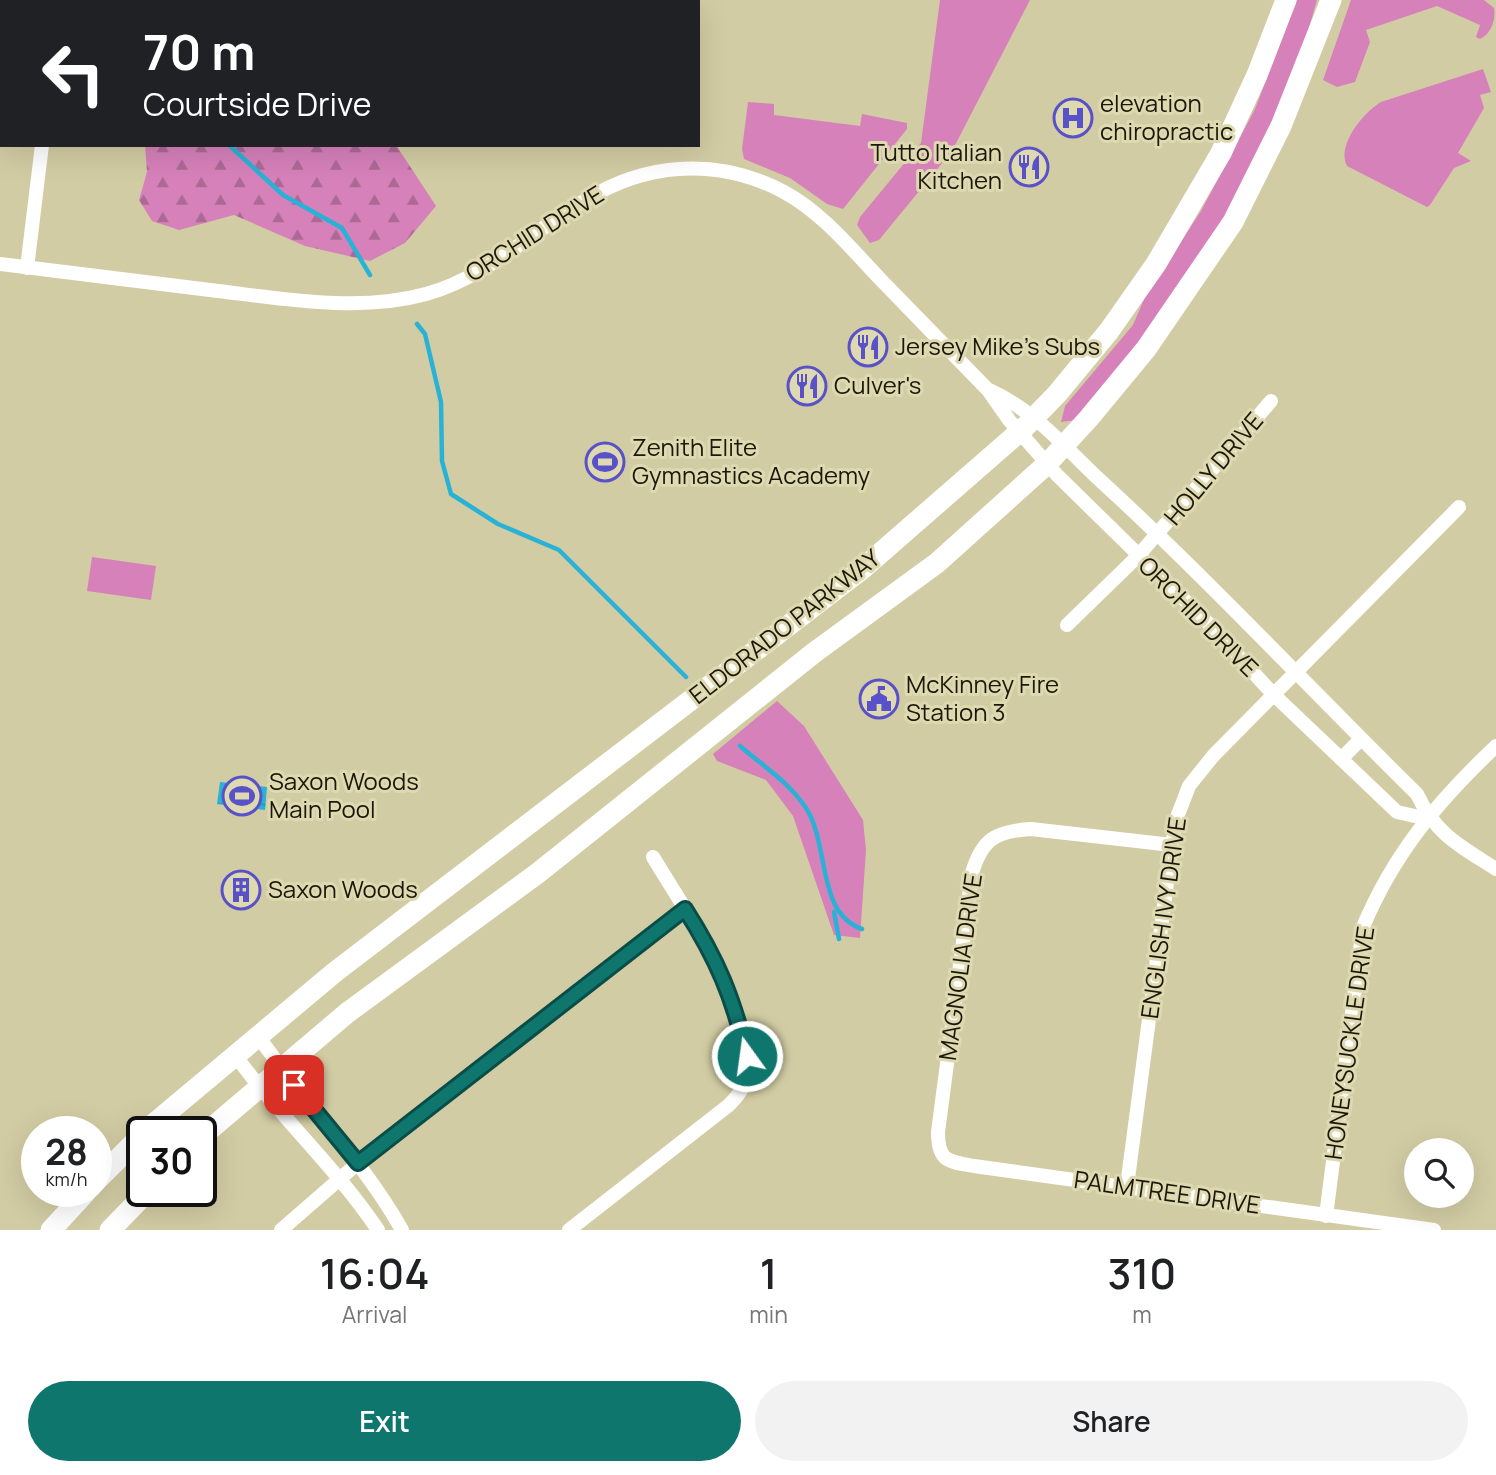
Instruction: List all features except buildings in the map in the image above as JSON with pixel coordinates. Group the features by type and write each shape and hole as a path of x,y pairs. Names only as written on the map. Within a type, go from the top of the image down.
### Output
{"main road":[{"name":"ELDORADO PARKWAY","path":"163,1116 335,972 585,778 861,570 1019,432 1057,394 1109,331 1156,264 1221,153 1257,75 1286,0"},
{"name":"ELDORADO PARKWAY","path":"217,1125 347,1013 538,873 815,652 976,530 1047,464 1146,349 1233,222 1282,126 1331,0"},
{"path":"861,570 883,603"},
{"name":"ELDORADO PARKWAY","path":"112,1165 126,1150"},
{"path":"51,1230 72,1207"},
{"path":"110,1230 132,1207"}],"street":[{"path":"27,268 42,147"},
{"name":"ORCHID DRIVE","path":"0,264 280,298 376,301 425,294 467,279 568,211 626,178 657,169 699,167 743,176 785,193 823,221 988,390 1047,464 1208,623 1273,694 1397,812 1428,819"},
{"name":"ORCHID DRIVE","path":"988,390 1014,401 1035,416 1063,447 1158,534 1417,794 1428,819 1449,839 1496,870"},
{"name":"HOLLY DRIVE","path":"1067,625 1138,556 1271,401"},
{"name":"ENGLISH IVY DRIVE","path":"1127,1186 1172,845 1176,820 1189,786 1273,694 1459,507"},
{"path":"1208,623 1226,604"},
{"path":"1341,759 1361,739"},
{"name":"HONEYSUCKLE DRIVE","path":"1326,1216 1363,927 1381,883 1398,856 1462,778 1496,746"},
{"name":"MAGNOLIA DRIVE","path":"984,1167 945,1159 939,1144 971,881 983,845 1012,830 1031,829 1172,845"},
{"path":"569,1230 729,1105 744,1084 747,1056 733,997 703,937 653,857"},
{"path":"281,1230 358,1163 685,909"},
{"path":"258,1036 282,1071 358,1163 402,1230"},
{"path":"234,1055 260,1090 339,1179 378,1230"},
{"name":"PALMTREE DRIVE","path":"984,1167 1434,1230"}],"green space":[{"path":"940,0 1030,0 952,151 879,240 870,243 857,225 860,217 921,143"},
{"path":"1297,0 1317,0 1296,73 1231,209 1187,280 1077,420 1061,422 1065,406 1133,325 1145,297 1201,211 1255,109"},
{"path":"1351,0 1484,0 1494,8 1494,17 1490,30 1480,39 1476,37 1480,25 1437,6 1366,30 1370,42 1355,82 1337,87 1323,80"},
{"path":"1483,69 1491,92 1480,95 1484,108 1458,153 1471,161 1454,168 1430,205 1427,207 1347,166 1345,149 1348,139 1360,121 1381,102"},
{"path":"748,102 774,104 774,115 860,126 862,114 907,123 907,129 843,209 827,204 790,178 744,159 742,149"},
{"path":"145,147 397,147 436,206 405,243 370,261 305,246 234,215 179,230 152,221 139,200 147,172"},
{"path":"92,557 156,566 151,600 87,591"},
{"path":"777,701 804,726 863,820 866,850 860,938 834,935 793,816 766,780 717,761 713,754"}],"water":[{"name":"Saxon Woods Main Pool","path":"220,782 267,787 265,810 217,804"}],"waterway":[{"path":"231,147 283,195 342,228 370,275"},
{"path":"417,324 425,334 441,402 442,461 451,494 498,524 559,550 686,677"},
{"path":"740,746 784,782 806,808 813,823 830,893 837,909 847,921 862,929"},
{"path":"834,912 839,939"}],"place":[{"name":"elevation chiropractic","path":"1073,118"},
{"name":"Tutto Italian Kitchen","path":"1029,167"},
{"name":"Jersey Mike's Subs","path":"868,347"},
{"name":"Culver's","path":"807,386"},
{"name":"Zenith Elite Gymnastics Academy","path":"605,462"},
{"name":"McKinney Fire Station 3","path":"879,699"},
{"name":"Saxon Woods Main Pool","path":"242,796"},
{"name":"Saxon Woods","path":"241,890"}],"route":[{"path":"294,1085 358,1163 685,909 703,937 733,997 747,1056"}]}
